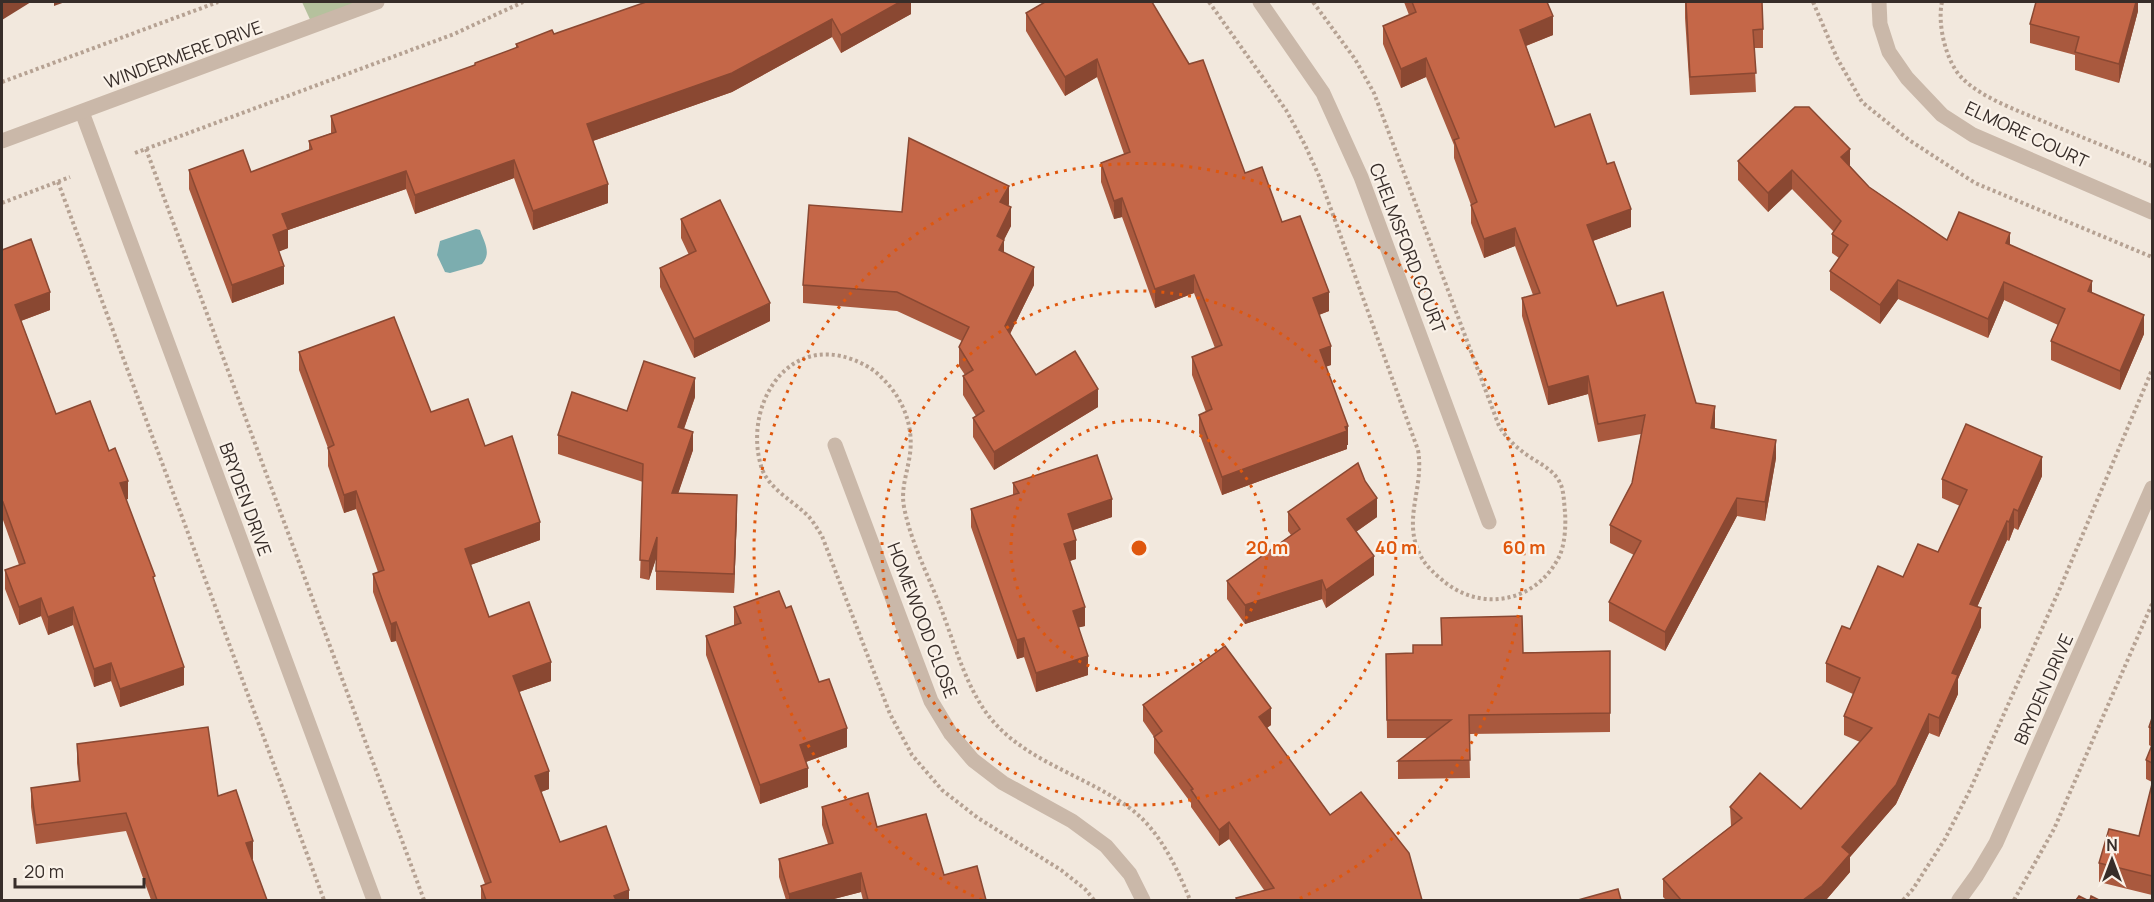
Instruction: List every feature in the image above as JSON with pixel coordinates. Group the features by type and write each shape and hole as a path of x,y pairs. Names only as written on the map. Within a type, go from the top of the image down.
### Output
{"street":[{"name":"WINDERMERE DRIVE","path":"2,141 377,2"},
{"name":"CHELMSFORD COURT","path":"1260,2 1323,93 1343,134 1490,522"},
{"name":"ELMORE COURT","path":"1879,2 1880,24 1889,52 1907,78 1942,115 1973,135 2152,212"},
{"name":"BRYDEN DRIVE","path":"82,112 374,900"},
{"name":"HOMEWOOD CLOSE","path":"836,445 931,700 951,734 973,760 1003,783 1071,821 1106,846 1130,874 1143,900"},
{"name":"BRYDEN DRIVE","path":"1959,900 1996,843 2152,488"}],"path":[{"path":"2,82 218,2"},
{"path":"135,153 454,34 523,2"},
{"path":"1942,2 1940,10 1942,37 1949,57 1963,79 1991,98 2014,109 2152,166"},
{"path":"146,149 424,900"},
{"path":"2,203 70,177"},
{"path":"58,182 324,900"},
{"path":"1903,900 1913,889 1945,839 1970,790 2061,586 2152,370"},
{"path":"2014,900 2054,829 2152,604"}],"green space":[{"path":"302,2 360,2 313,26"}],"water":[{"path":"476,229 480,230 486,247 485,260 482,264 450,273 445,272 437,255 440,241"}],"building":[{"path":"646,2 900,2 841,35 832,19 732,73 587,124 608,184 533,211 514,160 415,195 406,171 282,214 288,229 273,235 284,266 232,285 189,170 243,150 251,172 312,149 309,141 336,132 331,116 475,65 475,63 518,47 516,44 552,30 554,34"},
{"path":"1045,2 1152,2 1189,64 1203,60 1245,173 1262,167 1282,222 1300,216 1329,292 1313,298 1331,346 1320,350 1348,426 1345,427 1347,431 1222,477 1199,415 1212,409 1192,357 1222,345 1194,275 1155,289 1122,198 1114,201 1101,163 1130,152 1097,59 1065,77 1026,13"},
{"path":"1412,2 1547,2 1553,16 1520,30 1555,127 1590,114 1607,164 1614,162 1631,209 1587,225 1617,306 1663,292 1696,403 1715,406 1711,428 1776,440 1765,502 1737,498 1665,632 1609,602 1641,541 1610,525 1632,483 1645,415 1598,424 1588,376 1548,387 1522,298 1540,293 1515,228 1484,239 1471,205 1477,202 1454,140 1459,138 1426,58 1401,69 1383,26 1416,12"},
{"path":"1686,2 1762,2 1763,29 1753,30 1756,73 1690,77"},
{"path":"2036,2 2136,2 2119,64 2075,52 2079,37 2030,24"},
{"path":"1795,107 1809,107 1850,149 1841,157 1869,187 1947,240 1959,212 2010,233 2006,243 2092,281 2088,291 2144,315 2120,371 2051,341 2065,309 2004,282 1988,319 1898,280 1880,305 1830,271 1848,245 1832,234 1841,221 1792,170 1768,193 1738,161"},
{"path":"909,138 1009,186 1000,202 1011,207 997,236 1004,240 999,250 1034,267 1005,326 1036,375 1075,351 1098,389 994,452 973,418 984,411 963,376 973,370 959,347 969,327 897,292 803,285 809,205 902,212"},
{"path":"720,200 770,303 694,339 660,268 696,251 681,219"},
{"path":"31,239 50,292 15,305 56,414 90,401 109,451 115,448 128,481 120,483 155,576 153,577 184,667 120,689 111,663 94,669 73,607 48,617 41,598 19,607 5,570 25,563 2,503 2,250"},
{"path":"394,317 431,412 468,399 485,446 512,436 540,522 465,549 489,617 529,602 551,662 513,676 549,771 535,776 560,842 606,826 629,890 614,896 616,900 486,900 481,886 491,882 396,622 391,624 373,574 384,570 356,491 344,495 328,448 334,445 299,352"},
{"path":"644,361 695,378 678,427 693,432 672,493 737,495 734,574 656,571 657,537 649,561 640,560 643,464 558,435 572,392 627,411"},
{"path":"1966,424 2042,457 2018,511 2014,509 2009,522 2007,521 1970,604 1981,608 1952,673 1958,675 1939,718 1929,714 1896,785 1842,847 1850,854 1822,886 1803,900 1681,900 1663,879 1742,818 1730,807 1760,773 1801,809 1872,728 1844,716 1860,678 1826,663 1842,626 1850,629 1878,566 1903,577 1918,544 1938,552 1967,490 1942,479"},
{"path":"1097,455 1112,499 1068,514 1076,540 1064,544 1085,607 1073,611 1088,656 1036,673 1024,638 1017,640 971,509 1019,493 1013,483"},
{"path":"1358,463 1365,481 1377,498 1347,519 1374,556 1326,590 1322,580 1245,605 1227,581 1300,529 1288,512"},
{"path":"779,591 786,608 791,606 819,682 829,679 847,728 800,745 808,768 760,785 706,636 741,623 734,607"},
{"path":"1522,616 1523,653 1610,651 1610,713 1469,715 1470,760 1398,761 1451,720 1387,720 1386,654 1413,653 1413,645 1442,645 1441,618"},
{"path":"1225,646 1271,708 1259,717 1330,815 1361,792 1409,853 1422,900 1237,900 1236,898 1274,888 1229,822 1219,830 1191,790 1193,789 1154,737 1162,731 1143,705"},
{"path":"208,727 218,796 236,790 253,841 246,843 267,900 157,900 126,813 36,825 31,788 80,781 77,744"},
{"path":"2152,745 2152,763 2146,760"},
{"path":"2152,784 2152,876 2099,863 2109,829 2139,836"},
{"path":"868,793 877,827 926,814 944,875 977,866 986,900 868,900 861,873 789,894 779,859 833,843 822,807"},
{"path":"1618,889 1621,900 1578,900"}]}
